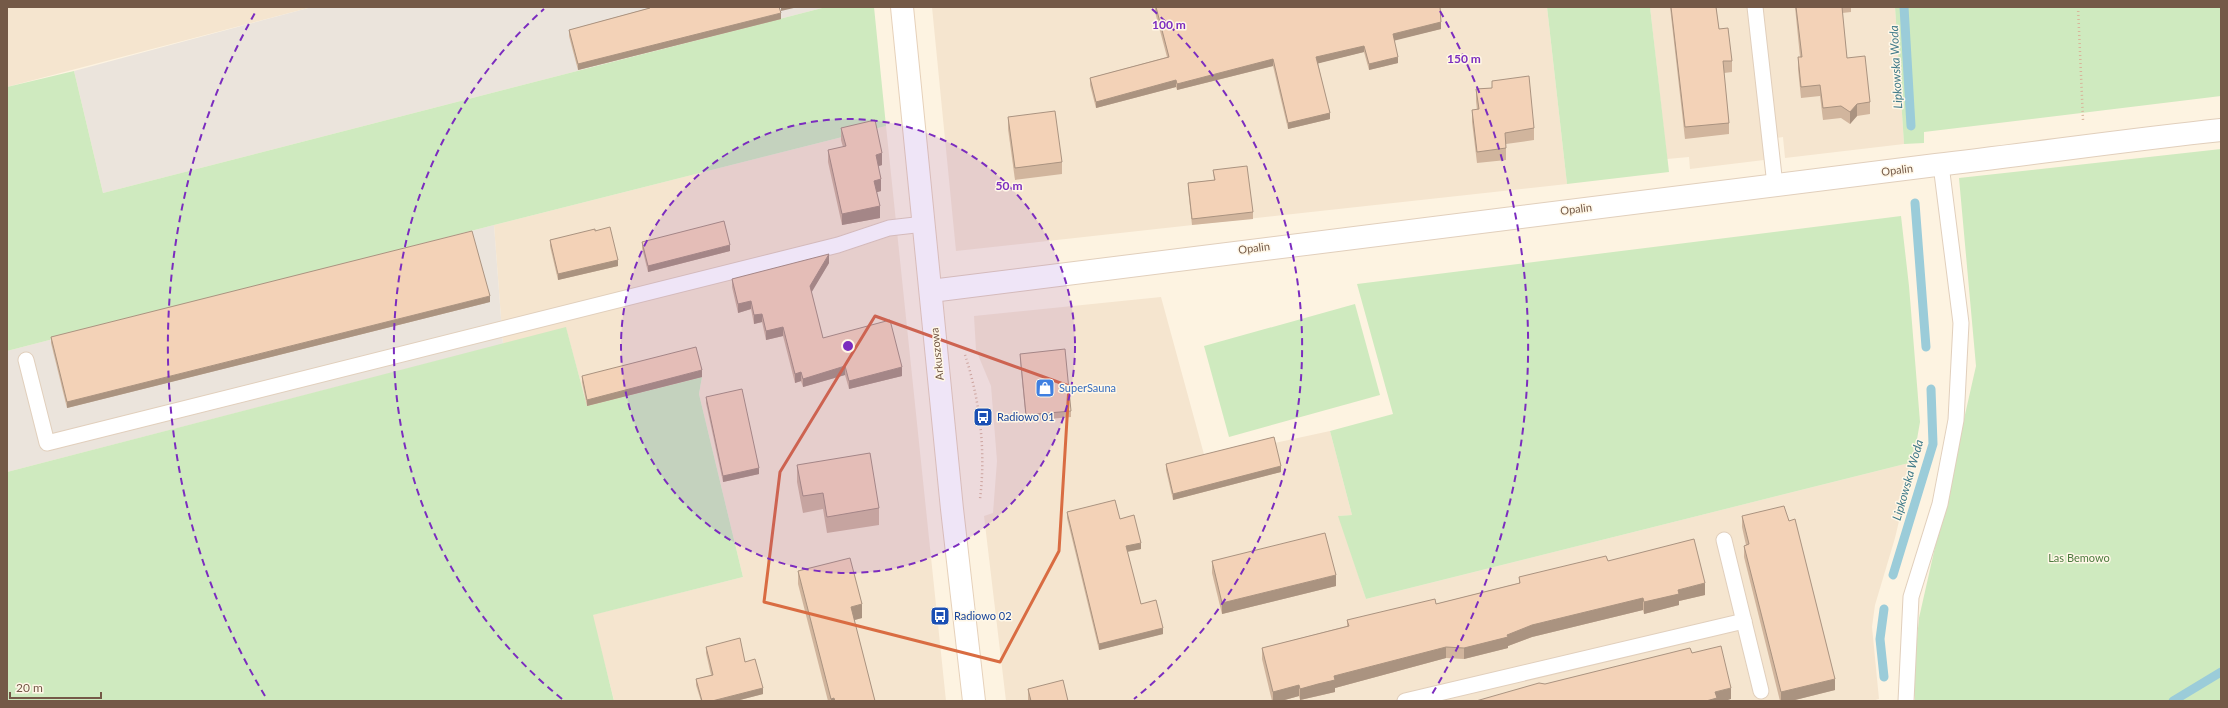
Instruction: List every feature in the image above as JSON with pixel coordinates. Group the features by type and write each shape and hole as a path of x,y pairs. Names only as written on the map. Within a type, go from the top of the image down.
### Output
{"street":[{"name":"Arkuszowa","path":"902,7 974,701"},
{"name":"Opalin","path":"931,291 1221,252 1942,165 2085,145 2221,130"}],"lane":[{"path":"1755,7 1776,185"},
{"path":"1906,701 1911,597 1940,504 1956,420 1960,323 1942,165"},
{"path":"26,360 47,443 830,247 888,228 924,224"},
{"path":"1724,540 1760,690"},
{"path":"1405,701 1744,621"}],"path":[{"path":"2078,7 2085,145"}],"highlighted area":[{"path":"875,316 1069,386 1059,551 1000,662 764,602 780,472"}],"shaded area":[{"path":"7,7 312,7 7,87"},
{"path":"312,7 826,7 103,193 74,71"},
{"path":"932,7 1547,7 1567,184 956,251"},
{"path":"1650,7 1895,7 1904,144 1785,158 1783,137 1762,140 1764,160 1690,169 1689,157 1667,159"},
{"path":"886,126 946,701 612,701 614,700 592,615 743,577 699,394 702,377 587,406 566,328 503,344 494,225"},
{"path":"494,225 503,344 7,472 7,351"},
{"path":"1161,297 1205,458 1330,431 1352,515 1339,516 1366,599 1913,462 1895,538 1875,605 1872,627 1879,699 1872,701 1006,701 984,516 993,513 997,461 991,386 976,350 974,316"}],"green space":[{"path":"826,7 874,7 886,126 494,225 7,351 7,87 74,71 103,193"},
{"path":"1547,7 1650,7 1669,172 1567,184"},
{"path":"1895,7 2221,7 2221,96 1924,132 1924,143 1904,144"},
{"name":"Las Bemowo","path":"2221,149 2221,701 1915,701 1913,683 1919,618 1976,366 1959,178"},
{"path":"1901,216 1909,286 1920,422 1913,462 1366,599 1338,516 1352,515 1330,431 1393,414 1357,284"},
{"path":"1355,304 1380,395 1229,437 1204,346"},
{"path":"566,327 587,406 702,377 699,394 743,577 593,615 614,701 7,701 7,472"}],"building":[{"path":"650,7 779,7 781,13 578,64 569,30"},
{"path":"1156,7 1440,7 1441,22 1393,34 1398,57 1369,64 1364,46 1316,57 1330,113 1288,123 1273,59 1177,84 1176,80 1096,102 1090,78 1169,57"},
{"path":"1671,7 1716,7 1719,29 1728,28 1732,61 1723,61 1729,123 1685,127"},
{"path":"1796,7 1842,7 1847,58 1865,56 1870,102 1857,104 1850,112 1841,106 1823,108 1820,85 1801,87 1798,57 1802,57"},
{"path":"1529,76 1534,128 1505,133 1506,148 1477,152 1472,110 1479,109 1476,89 1492,88 1492,81"},
{"path":"1055,111 1062,162 1015,168 1008,117"},
{"path":"875,120 882,153 876,155 881,179 874,181 880,206 842,214 828,150 846,146 841,128"},
{"path":"1247,166 1253,212 1192,219 1188,183 1215,180 1213,170"},
{"path":"724,221 730,245 648,266 642,242"},
{"path":"610,227 618,260 558,274 550,240 595,229 595,231"},
{"path":"472,231 490,296 67,402 51,337"},
{"path":"829,254 810,286 823,338 890,320 902,367 849,381 845,366 803,379 801,372 795,374 783,327 766,331 762,314 754,315 751,301 738,304 732,279"},
{"path":"696,347 702,370 587,400 582,376"},
{"name":"SuperSauna","path":"1065,349 1071,411 1026,415 1020,354"},
{"path":"742,389 759,468 723,476 706,397"},
{"path":"1274,437 1281,466 1173,494 1166,464"},
{"path":"870,453 879,508 827,517 823,493 803,496 797,465"},
{"path":"1115,500 1120,519 1134,515 1141,543 1126,546 1141,604 1156,600 1163,628 1099,644 1067,512"},
{"path":"1784,506 1789,521 1795,519 1835,679 1781,692 1744,546 1749,544 1742,516"},
{"path":"1325,533 1336,575 1222,603 1212,561"},
{"path":"1694,539 1705,583 1678,590 1679,594 1644,602 1643,598 1532,625 1507,635 1508,637 1464,648 1446,647 1334,676 1335,680 1300,689 1299,685 1273,692 1262,648 1349,626 1347,620 1435,599 1436,604 1520,583 1519,577 1606,556 1608,561"},
{"path":"850,558 862,604 851,607 875,701 835,701 834,698 831,699 798,571"},
{"path":"740,638 745,662 755,659 763,688 712,701 702,701 696,679 713,675 706,647"},
{"path":"1721,646 1731,688 1715,692 1717,698 1706,701 1476,701 1539,683 1545,684 1690,648 1692,653"},
{"path":"1063,680 1068,701 1031,701 1028,689"}],"waterway":[{"name":"Lipkowska Woda","path":"1904,7 1911,126"},
{"name":"Lipkowska Woda","path":"1915,203 1926,347"},
{"name":"Lipkowska Woda","path":"1893,575 1933,444 1931,389"},
{"name":"Lipkowska Woda","path":"1884,609 1880,639 1884,677"},
{"path":"2173,701 2221,672"}],"place":[{"name":"SuperSauna","path":"1045,388"},
{"name":"Radiowo 01","path":"983,417"},
{"name":"Radiowo 02","path":"940,616"}]}
